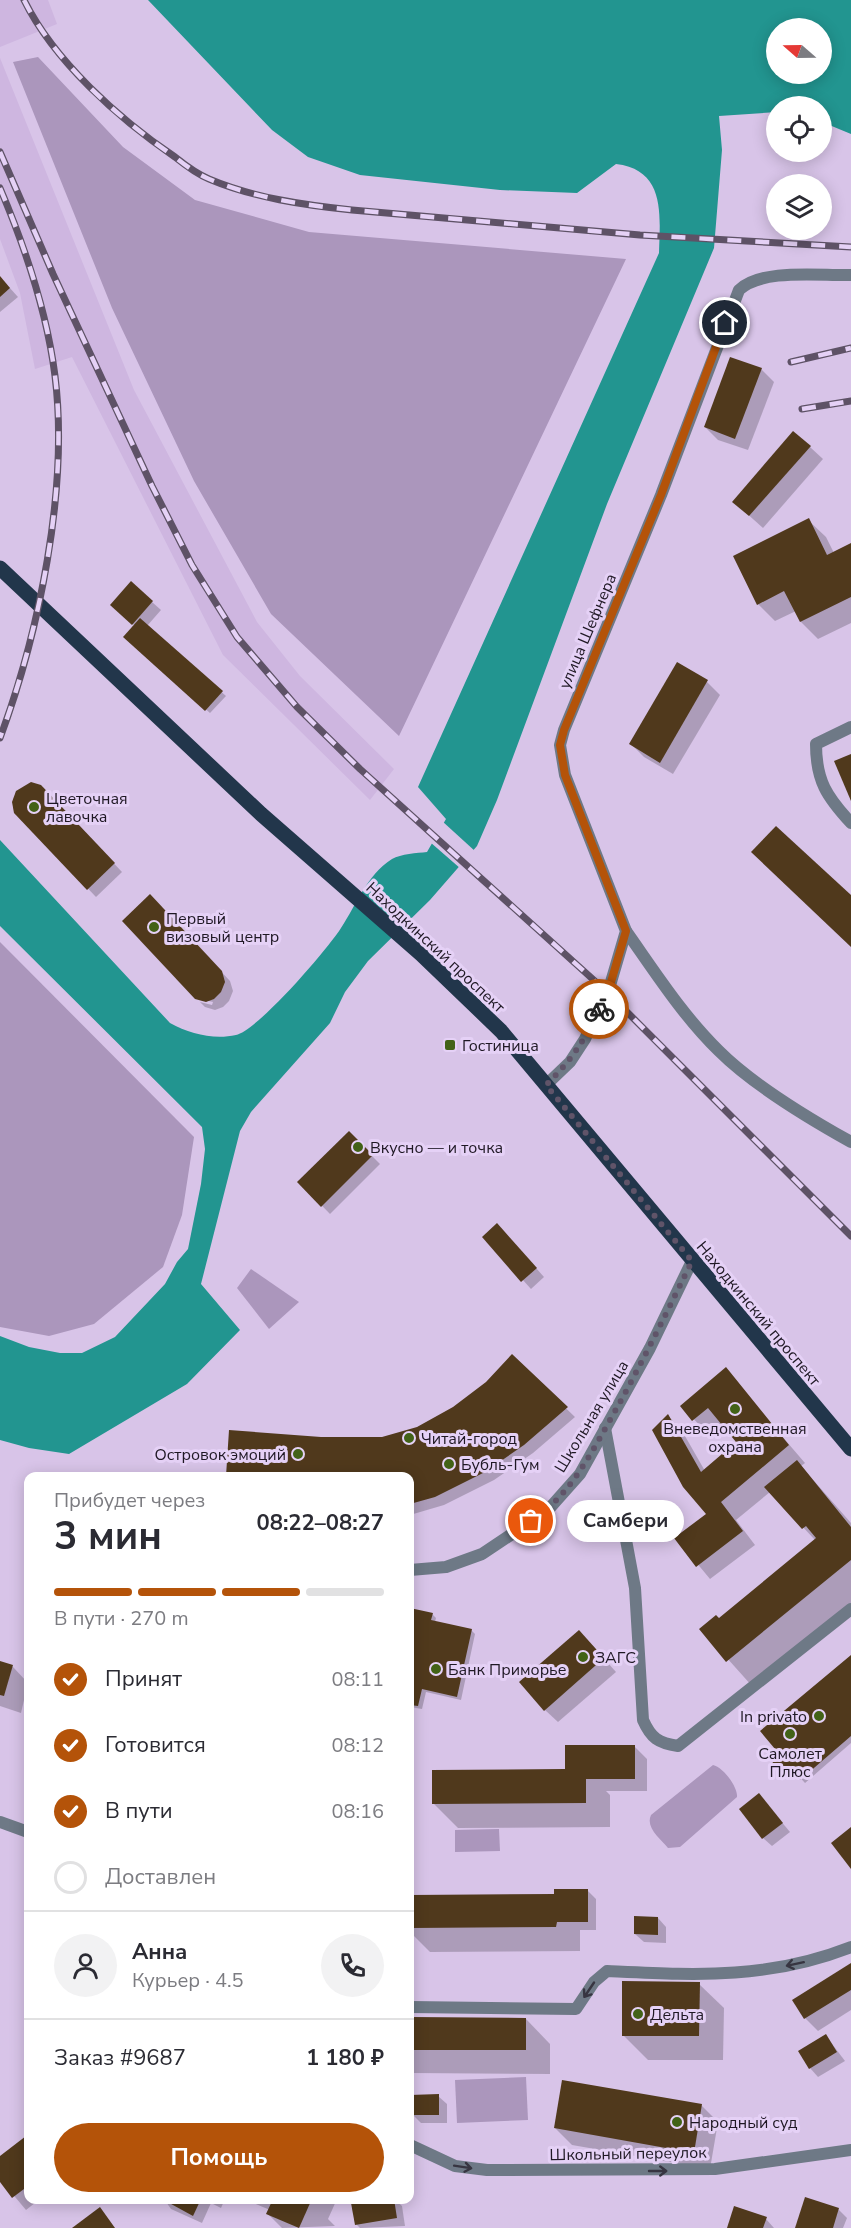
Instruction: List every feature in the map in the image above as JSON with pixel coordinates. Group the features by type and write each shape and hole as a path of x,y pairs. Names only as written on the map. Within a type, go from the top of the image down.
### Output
{"main road":[{"name":"Находкинский проспект","path":"0,568 253,806 421,954 501,1031 851,1449"}],"street":[{"name":"улица Шефнера","path":"851,275 768,276 747,283 740,290 661,495 564,730 560,745 565,775 626,931 683,1009 720,1052 798,1112 851,1142"},
{"path":"851,727 816,744 823,790 851,823"},
{"path":"546,1085 570,1062 585,1039 611,982 626,931"},
{"name":"Школьная улица","path":"414,1570 446,1567 482,1554 548,1510 580,1474 650,1348 692,1261"},
{"path":"605,1428 635,1588 643,1720 651,1736 663,1744 678,1746 851,1609"},
{"path":"0,1822 24,1831"},
{"path":"414,2007 576,2009 594,1982 606,1971 708,1976 775,1969 820,1959 851,1947"},
{"name":"Школьный переулок","path":"414,2147 455,2166 487,2170 715,2169 851,2150"}],"shaded area":[{"path":"0,0 48,0 57,24 0,47"},
{"path":"148,0 851,0 851,134 832,126 832,96 766,96 766,113 719,116 722,150 714,248 607,504 497,800 477,846 430,900 368,961 345,992 330,1023 251,1112 240,1131 201,1284 240,1330 187,1384 69,1454 29,1448 0,1440 0,1336 29,1347 60,1353 82,1353 115,1337 165,1284 177,1262 188,1249 201,1184 205,1149 202,1127 0,926 0,840 170,1023 194,1033 219,1037 236,1035 260,1019 292,988 333,939 375,874 396,857 427,852 446,819 418,787 659,253 660,224 657,196 644,175 632,168 616,164 577,193 500,190 360,175 308,157 272,130"},
{"path":"38,57 123,147 195,200 309,232 626,259 399,736 271,614 194,481 112,308 13,62"},
{"path":"0,58 134,390 257,622 300,676 394,769 370,800 223,655 72,357 35,369 20,293 0,239"},
{"path":"0,942 194,1137 182,1215 163,1267 94,1324 49,1336 0,1327"},
{"path":"251,1269 299,1302 269,1329 237,1288"},
{"path":"713,1765 721,1769 729,1778 737,1797 680,1847 668,1848 652,1829 651,1815"},
{"path":"499,1829 500,1851 455,1852 455,1830"},
{"path":"526,2077 528,2120 457,2123 455,2080"}],"pier":[{"path":"442,821 476,852 461,869 430,842"}],"building":[{"path":"0,276 10,288 0,297"},
{"path":"730,357 762,368 735,439 704,427"},
{"path":"793,431 811,446 749,516 732,502"},
{"path":"809,518 827,555 851,543 851,597 800,622 784,591 757,605 733,556"},
{"path":"131,581 153,601 132,625 110,605"},
{"path":"140,618 223,691 205,711 123,637"},
{"path":"677,662 708,680 660,763 629,744"},
{"path":"851,754 851,801 834,761"},
{"path":"31,782 41,785 115,863 87,890 14,813 12,802 16,791"},
{"path":"776,826 851,895 851,947 751,852"},
{"path":"150,894 222,971 225,982 221,992 214,999 206,1002 195,999 122,921"},
{"path":"349,1131 373,1155 321,1207 297,1182"},
{"path":"497,1223 537,1268 521,1282 482,1237"},
{"path":"512,1354 568,1407 524,1445 485,1472 435,1497 414,1503 414,1472 226,1472 229,1430 321,1437 382,1437 417,1427 453,1407 486,1382"},
{"path":"726,1367 789,1445 721,1502 743,1531 696,1567 674,1538 706,1514 683,1487 652,1430 668,1414 701,1472 736,1442 708,1408 692,1421 680,1406"},
{"path":"797,1460 851,1527 851,1560 726,1662 699,1629 716,1615 719,1618 816,1538 806,1526 802,1529 764,1487"},
{"name":"Банк Приморье","path":"414,1609 433,1613 431,1620 472,1629 457,1697 422,1689 418,1706 414,1706"},
{"path":"579,1630 604,1658 544,1711 519,1682"},
{"path":"851,1655 851,1736 800,1780 790,1768 783,1774 767,1756 775,1749 760,1731"},
{"path":"0,1661 13,1665 4,1696 0,1695"},
{"path":"565,1745 635,1745 635,1779 586,1779 586,1803 432,1804 432,1770 565,1769"},
{"path":"759,1793 783,1823 762,1839 739,1809"},
{"path":"851,1827 851,1869 831,1843"},
{"path":"554,1889 588,1889 588,1922 557,1922 556,1927 414,1928 414,1895 554,1894"},
{"path":"634,1916 658,1917 658,1935 634,1934"},
{"path":"851,1963 851,1990 804,2019 792,2000"},
{"path":"622,1981 700,1982 699,2036 622,2036"},
{"path":"414,2017 526,2018 526,2050 414,2050"},
{"path":"826,2034 837,2052 809,2069 798,2051"},
{"path":"562,2080 702,2104 694,2153 554,2128"},
{"path":"439,2094 439,2115 414,2115 414,2095"},
{"path":"24,2138 24,2189 12,2198 0,2182 0,2156"},
{"path":"805,2197 839,2208 833,2228 795,2228"},
{"path":"171,2204 199,2204 193,2216"},
{"path":"271,2204 310,2204 299,2228 266,2214"},
{"path":"351,2204 395,2204 397,2218 355,2225"},
{"path":"734,2206 767,2217 763,2228 727,2228"},
{"path":"100,2207 115,2228 72,2228"}],"railway":[{"path":"24,0 52,45 111,107 196,172 226,186 261,196 352,210 640,235 851,247"},
{"path":"0,152 53,274 152,486 192,565 237,637 297,707 360,769 607,992 851,1236"},
{"path":"0,188 18,233 41,304 55,376 58,419 58,465 47,560 27,653 0,738"},
{"path":"791,362 851,348"},
{"path":"802,409 851,401"}],"way so far":[{"path":"531,1521 548,1510 580,1474 650,1348 692,1261 546,1085 570,1062 585,1039 599,1009"}],"place":[{"name":"Цветочная лавочка","path":"34,807"},
{"name":"Первый визовый центр","path":"154,927"},
{"name":"Гостиница","path":"450,1045"},
{"name":"Вкусно — и точка","path":"358,1147"},
{"name":"Вневедомственная охрана","path":"735,1409"},
{"name":"Читай-город","path":"409,1438"},
{"name":"Островок эмоций","path":"298,1454"},
{"name":"Бубль-Гум","path":"449,1464"},
{"name":"Самбери","path":"531,1521"},
{"name":"ЗАГС","path":"583,1657"},
{"name":"Банк Приморье","path":"436,1669"},
{"name":"In privato","path":"819,1716"},
{"name":"Самолет Плюс","path":"790,1734"},
{"name":"Дельта","path":"638,2014"},
{"name":"Народный суд","path":"677,2122"}],"route":[{"path":"599,1009 611,982 626,931 565,775 560,745 564,730 661,495 725,323"}]}
